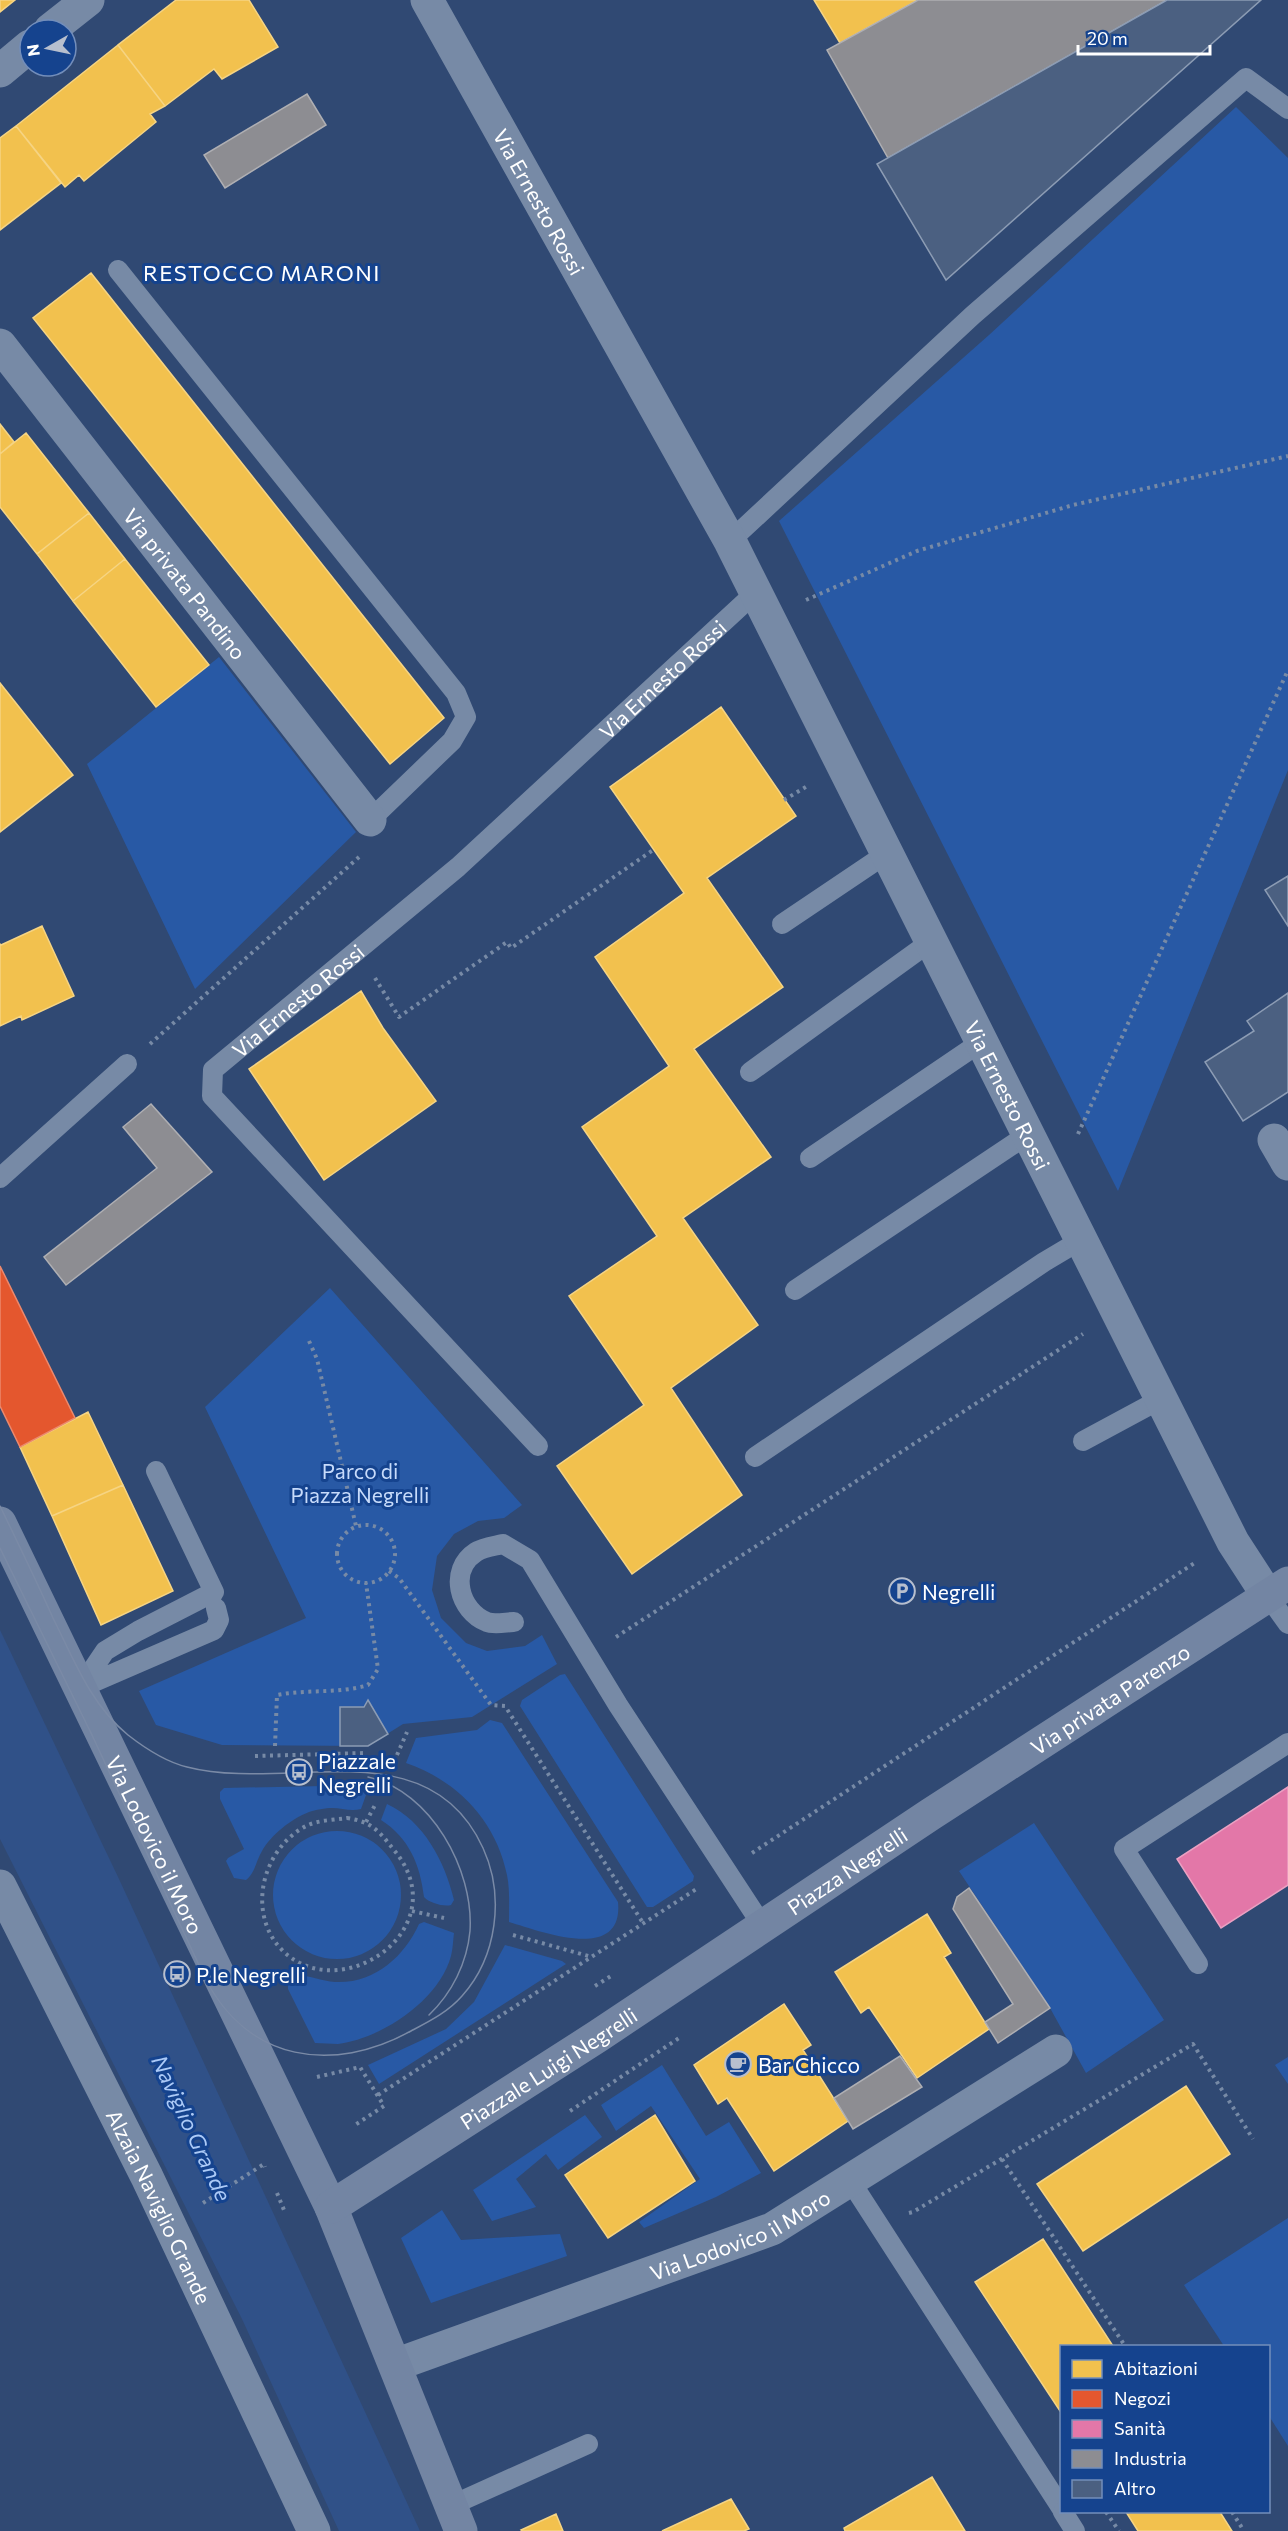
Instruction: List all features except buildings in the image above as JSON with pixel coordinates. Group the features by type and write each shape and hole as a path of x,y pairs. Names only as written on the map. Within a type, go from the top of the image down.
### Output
{"street":[{"path":"65,18 88,0"},
{"name":"Via Ernesto Rossi","path":"427,0 730,542 1233,1542 1278,1590"},
{"path":"0,71 18,56"},
{"name":"Via privata Pandino","path":"0,345 370,820"},
{"name":"Via Lodovico il Moro","path":"0,1523 331,2207 455,2519"},
{"name":"Via privata Parenzo","path":"931,1814 1278,1590"},
{"name":"Piazza Negrelli","path":"762,1925 931,1814"},
{"name":"Alzaia Naviglio Grande","path":"0,1886 147,2177 314,2531"},
{"name":"Piazzale Luigi Negrelli","path":"331,2207 598,2036 762,1925"},
{"name":"Via Lodovico il Moro","path":"395,2365 772,2229 851,2182 1056,2051"}],"lane":[{"path":"730,542 973,315 1246,78 1288,108"},
{"path":"118,270 456,693 466,717 452,741 370,820"},
{"name":"Via Ernesto Rossi","path":"538,1446 212,1096 213,1070 458,867 756,592"},
{"path":"782,924 886,854"},
{"path":"750,1072 930,942"},
{"path":"810,1158 981,1042"},
{"path":"0,1178 127,1064"},
{"path":"795,1290 1027,1135"},
{"path":"754,1457 1034,1269 1081,1240"},
{"path":"1083,1441 1161,1399"},
{"path":"80,1688 105,1651 138,1631 214,1592 156,1471"},
{"path":"514,1622 488,1623 467,1609 458,1585 464,1564 477,1551 503,1544 531,1560 588,1656 762,1925"},
{"path":"1278,1590 1288,1624"},
{"path":"80,1688 214,1630 219,1620 216,1608"},
{"path":"1198,1964 1124,1849 1288,1743"},
{"path":"851,2182 1060,2507"},
{"path":"455,2519 588,2444"},
{"path":"1064,2513 1076,2531"}],"path":[{"path":"806,600 917,551 1073,505 1288,456"},
{"path":"1078,1134 1288,670"},
{"path":"784,800 809,785"},
{"path":"127,1064 382,836 370,820"},
{"path":"358,951 399,1017 507,942 511,948 653,850"},
{"path":"588,1656 1083,1334"},
{"path":"309,1341 317,1359 356,1526"},
{"path":"356,1526 376,1527 391,1540 394,1551 394,1561 383,1577 366,1583 347,1576 337,1559 337,1549 341,1539 356,1526"},
{"path":"378,2095 593,1958 643,1923 1196,1562"},
{"path":"389,1570 399,1578 491,1706 505,1706 643,1923"},
{"path":"275,1746 278,1695 295,1692 351,1691 368,1685 378,1669 366,1583"},
{"path":"397,1755 407,1732"},
{"path":"255,1756 366,1753"},
{"path":"366,1821 375,1804"},
{"path":"346,1818 366,1821 386,1840 410,1876 413,1895 412,1911 402,1934 388,1949 371,1961 352,1968 332,1970 313,1967 290,1959 275,1943 265,1922 262,1899 265,1877 274,1855 288,1838 308,1826 346,1818"},
{"path":"412,1911 444,1918"},
{"path":"513,1935 593,1958"},
{"path":"570,2110 679,2038"},
{"path":"872,2214 913,2212 1193,2044 1253,2139"},
{"path":"317,2077 360,2067 384,2106 355,2125"},
{"path":"1002,2159 1124,2345"},
{"path":"198,2206 264,2164"},
{"path":"1107,2513 1119,2531"},
{"path":"1233,2513 1244,2531"}],"green space":[{"path":"1236,107 1288,158 1288,770 1118,1191 779,521 989,335"},
{"path":"219,657 356,832 195,989 87,764"},
{"name":"Parco di Piazza Negrelli","path":"330,1288 522,1505 504,1518 478,1521 454,1534 437,1556 432,1590 441,1618 466,1643 487,1651 525,1646 542,1635 557,1664 472,1717 403,1724 368,1746 222,1745 156,1725 139,1691 306,1618 205,1407"},
{"path":"565,1674 694,1876 693,1881 653,1907 647,1907 520,1706 522,1700"},
{"path":"490,1720 502,1723 618,1902 616,1921 608,1933 594,1938 577,1939 509,1922 507,1875 502,1855 484,1821 458,1792 442,1780 406,1763 416,1738 477,1730"},
{"path":"324,1786 362,1791 366,1795 361,1809 327,1808 302,1815 282,1828 271,1839 246,1880 234,1878 226,1861 244,1849 220,1799 220,1792 224,1788"},
{"path":"387,1804 412,1821 431,1844 439,1857 450,1886 454,1900 451,1905 437,1904 424,1897 420,1874 412,1853 399,1835 381,1820"},
{"path":"1034,1823 1164,2020 1086,2073 1050,2008 959,1871"},
{"path":"337,1831 362,1836 382,1850 396,1870 401,1895 396,1920 382,1940 362,1954 337,1959 312,1954 292,1940 278,1920 273,1895 278,1870 292,1850 312,1836"},
{"path":"424,1922 454,1933 451,1956 445,1972 422,2002 407,2014 373,2034 338,2044 315,2043 288,1989 288,1981 293,1975 335,1982 349,1981 375,1973 396,1957 413,1936 419,1924"},
{"path":"505,1945 566,1964 379,2084 368,2065 446,2029 474,2002"},
{"path":"1288,2057 1288,2084 1275,2065"},
{"path":"662,2065 706,2136 729,2122 761,2173 716,2197 644,2228 639,2222 700,2179 651,2106 616,2131 601,2105"},
{"path":"585,2115 602,2137 558,2170 546,2154 516,2179 536,2207 492,2221 473,2190"},
{"path":"442,2210 461,2240 560,2234 567,2256 431,2303 401,2238"},
{"path":"1288,2218 1288,2446 1270,2418 1270,2345 1223,2345 1184,2285"}],"water":[{"name":"Naviglio Grande","path":"0,1630 119,1879 420,2531 339,2531 242,2319 0,1839"}],"tram line":[{"path":"0,1506 84,1681 115,1723 142,1745 179,1765 226,1773 352,1772 391,1776 427,1788 459,1811 483,1848 494,1886 495,1906 490,1945 483,1963 474,1980 457,2002 411,2031 382,2045 352,2053 323,2055 295,2052 269,2043 244,2028 223,2006 205,1978 92,1735 0,1548"},
{"path":"368,1777 391,1785 411,1798 429,1816 444,1836 465,1883 470,1931 466,1955 445,1997 429,2015"}],"place":[{"name":"Negrelli","path":"902,1591"},
{"name":"Piazzale Negrelli","path":"299,1772"},
{"name":"P.le Negrelli","path":"177,1974"},
{"name":"Bar Chicco","path":"738,2064"}],"district":[{"name":"RESTOCCO MARONI","path":"262,272"}]}
